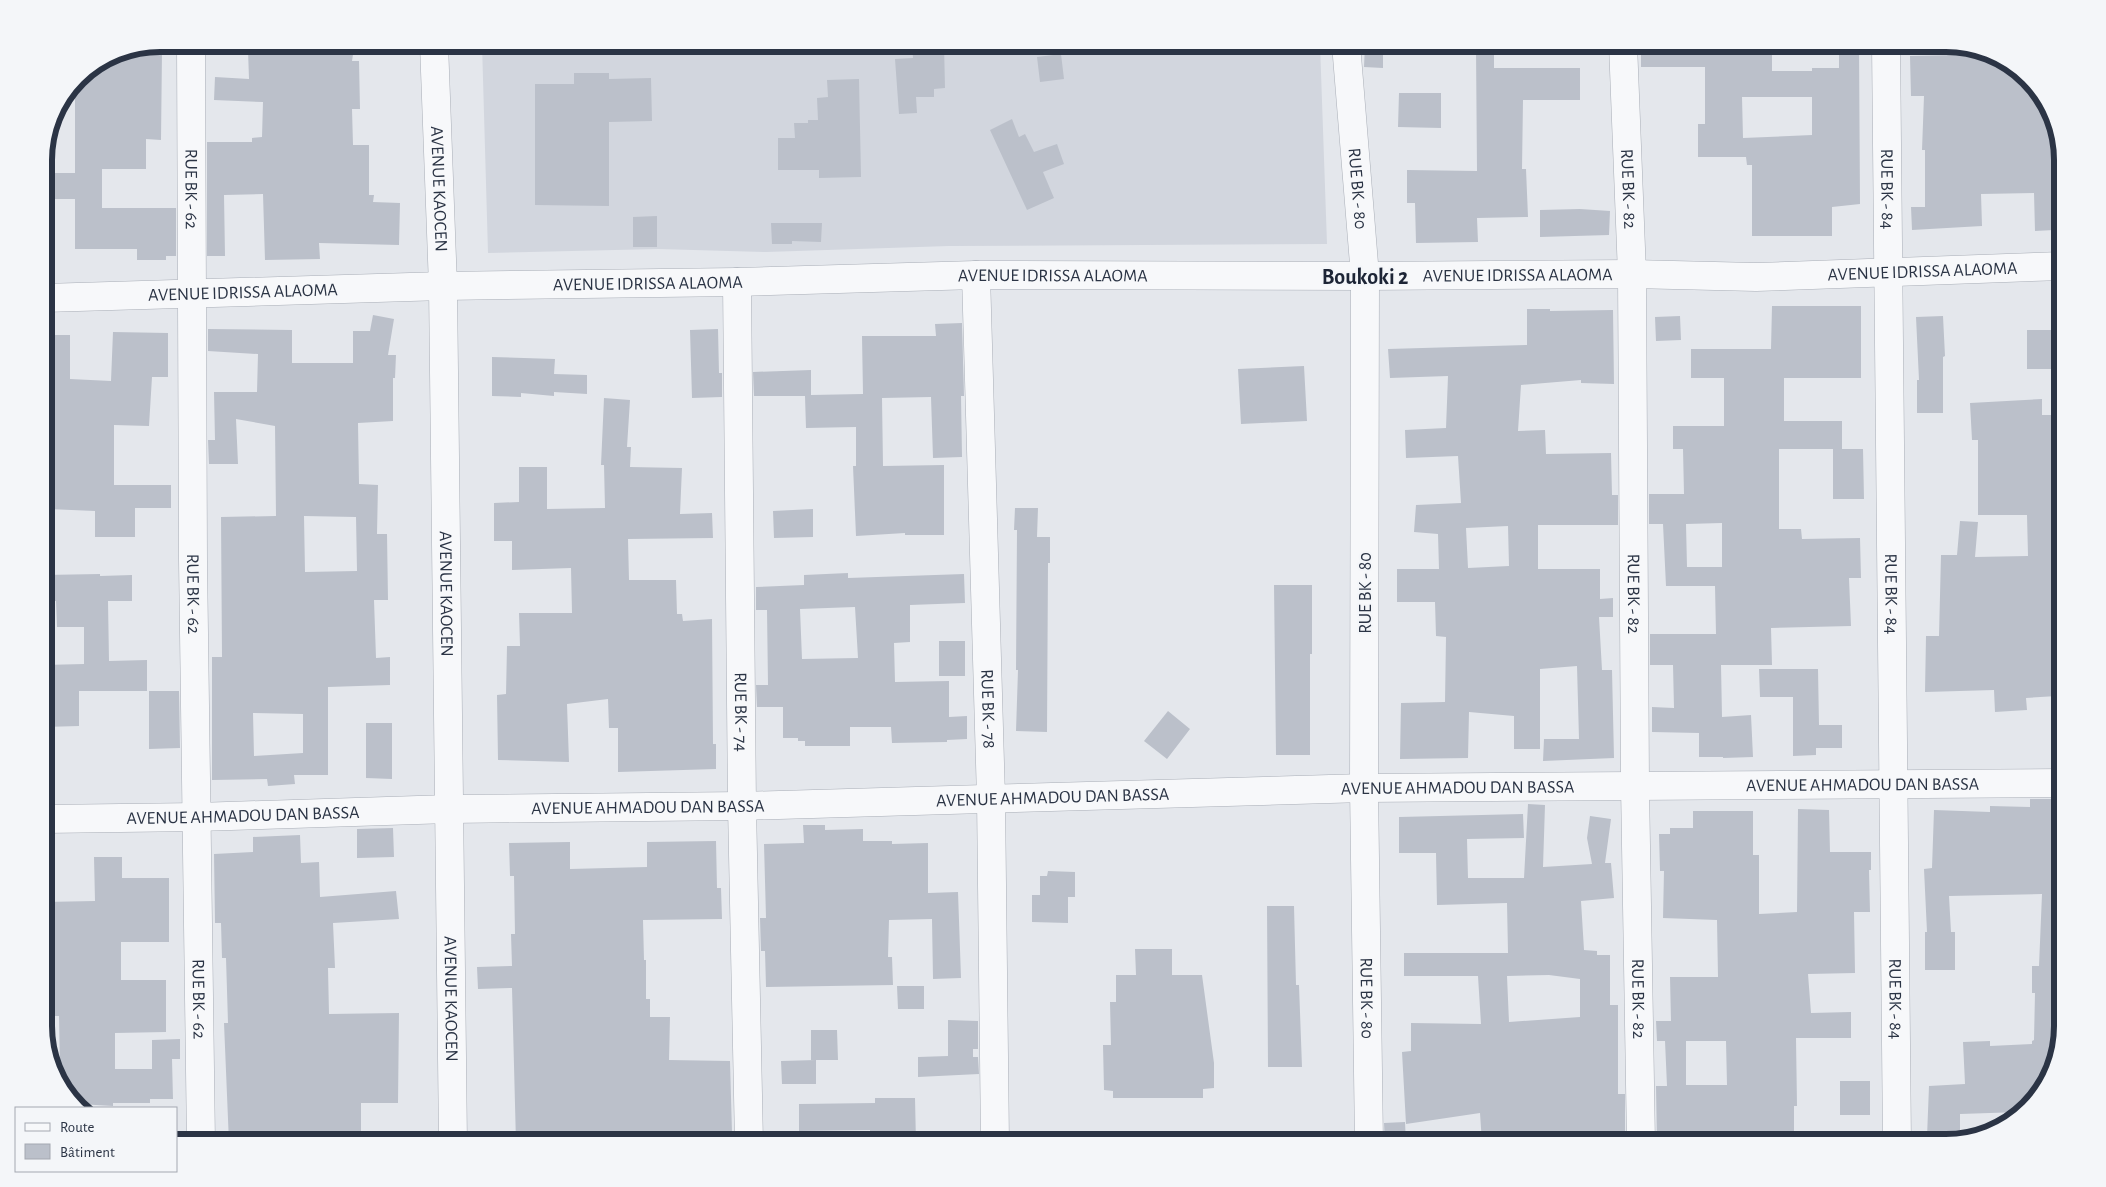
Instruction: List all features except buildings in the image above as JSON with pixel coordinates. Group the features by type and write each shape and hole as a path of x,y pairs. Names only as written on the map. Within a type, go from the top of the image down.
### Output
{"street":[{"name":"RUE BK - 62","path":"191,52 193,550 201,1134"},
{"name":"AVENUE KAOCEN","path":"434,52 444,286 453,1134"},
{"name":"RUE BK - 80","path":"1347,52 1365,276 1364,788 1369,1134"},
{"name":"RUE BK - 82","path":"1623,52 1632,274 1635,786 1641,1134"},
{"name":"RUE BK - 84","path":"1886,52 1897,1134"},
{"name":"AVENUE IDRISSA ALAOMA","path":"53,298 444,286 737,282 976,275 1365,276 1632,274 1756,277 2053,266"},
{"name":"RUE BK - 78","path":"976,275 992,798 995,1134"},
{"name":"RUE BK - 74","path":"737,282 742,806 749,1134"},
{"name":"AVENUE AHMADOU DAN BASSA","path":"53,819 197,817 449,809 742,806 1364,788 2054,783"}],"shaded area":[{"path":"482,52 1320,52 1327,244 949,246 766,252 658,249 488,253"}],"district":[{"name":"Boukoki 2","path":"1365,276"}]}
